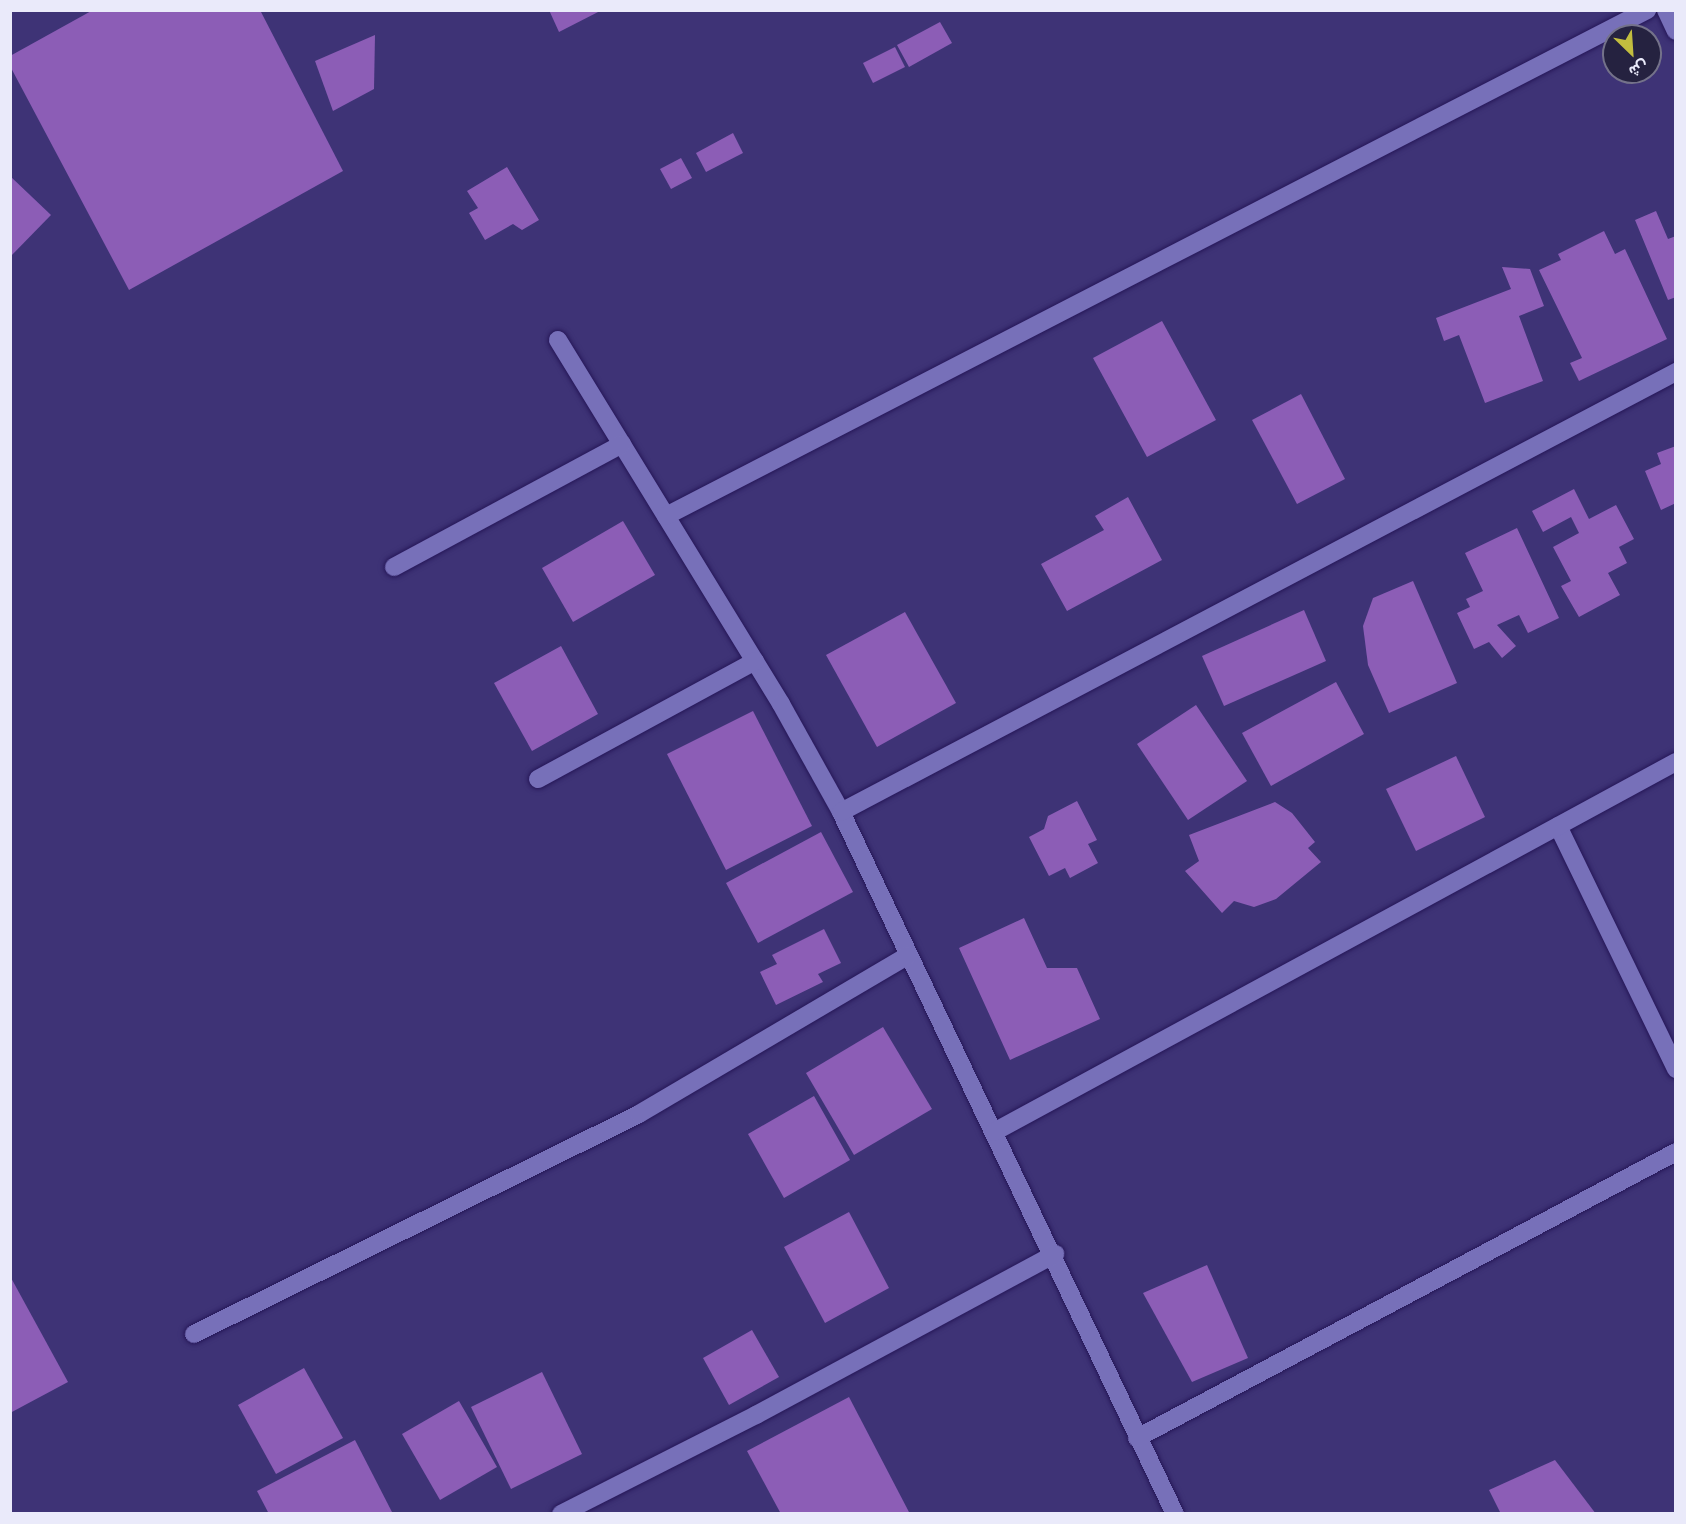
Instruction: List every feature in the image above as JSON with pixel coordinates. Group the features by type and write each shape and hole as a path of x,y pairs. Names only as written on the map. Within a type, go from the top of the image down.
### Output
{"street":[{"path":"666,516 1647,10"},
{"path":"1666,10 1676,31"},
{"path":"558,340 755,661 841,812 1055,1254 1137,1437 1175,1514"},
{"path":"841,812 1676,372"},
{"path":"394,567 622,444"},
{"path":"538,779 755,661"},
{"path":"994,1132 1676,762"},
{"path":"1558,826 1676,1069"},
{"path":"194,1334 639,1114 909,955"},
{"path":"1137,1437 1676,1152"},
{"path":"561,1514 756,1415 1055,1254"}],"building":[{"path":"93,10 260,10 343,171 129,290 10,66 10,56"},
{"path":"549,10 602,10 559,32"},
{"path":"940,22 952,43 909,67 897,45"},
{"path":"375,35 374,89 333,111 315,61"},
{"path":"895,47 905,67 873,83 863,63"},
{"path":"733,133 743,153 706,172 696,153"},
{"path":"681,158 692,178 671,189 660,169"},
{"path":"507,167 539,220 522,230 513,224 485,240 469,213 478,208 467,191"},
{"path":"10,176 51,215 10,257"},
{"path":"1656,211 1668,239 1676,236 1676,297 1668,300 1635,220"},
{"path":"1604,231 1615,254 1625,249 1667,339 1579,381 1570,363 1582,358 1539,270 1561,260 1558,254"},
{"path":"1502,267 1530,269 1544,306 1519,316 1543,381 1485,403 1459,335 1444,341 1436,318 1511,289"},
{"path":"1162,321 1216,420 1147,457 1093,358"},
{"path":"1301,394 1345,479 1297,504 1252,420"},
{"path":"1676,446 1676,503 1661,510 1645,471 1661,464 1657,453"},
{"path":"1574,489 1589,519 1616,505 1634,539 1619,547 1627,563 1608,573 1620,595 1579,617 1561,586 1571,581 1553,547 1579,533 1571,517 1543,532 1532,511"},
{"path":"1128,497 1162,560 1067,611 1041,564 1104,530 1095,516"},
{"path":"623,521 655,575 573,622 542,568"},
{"path":"1517,528 1559,618 1528,633 1519,615 1497,625 1516,646 1502,658 1489,642 1474,649 1457,613 1470,607 1466,599 1483,591 1465,553"},
{"path":"1413,581 1457,683 1389,713 1368,665 1363,626 1373,598"},
{"path":"1304,610 1326,661 1224,706 1202,656"},
{"path":"905,612 956,703 877,747 826,655"},
{"path":"561,646 598,714 532,751 494,683"},
{"path":"1336,682 1364,734 1271,786 1242,733"},
{"path":"1196,705 1247,781 1188,820 1137,744"},
{"path":"753,711 812,826 726,870 667,754"},
{"path":"1456,756 1485,817 1416,851 1386,789"},
{"path":"1077,801 1097,840 1088,844 1098,863 1070,878 1065,868 1049,876 1029,837 1044,829 1048,816"},
{"path":"1275,802 1292,813 1315,842 1308,848 1321,862 1276,899 1254,907 1234,901 1222,913 1185,871 1199,861 1189,835"},
{"path":"821,832 853,892 758,943 726,883"},
{"path":"1024,918 1047,968 1077,968 1100,1019 1010,1060 959,948"},
{"path":"824,929 841,963 818,974 823,982 776,1005 760,972 777,964 772,955"},
{"path":"883,1027 932,1109 854,1155 806,1073"},
{"path":"814,1096 850,1160 784,1198 748,1134"},
{"path":"849,1212 889,1288 825,1323 784,1247"},
{"path":"1207,1265 1248,1358 1192,1382 1143,1293"},
{"path":"10,1276 68,1382 10,1413"},
{"path":"752,1330 779,1377 729,1405 703,1358"},
{"path":"304,1368 343,1438 276,1474 238,1405"},
{"path":"542,1372 582,1454 511,1489 471,1407"},
{"path":"849,1397 910,1514 781,1514 747,1451"},
{"path":"459,1401 497,1467 440,1500 402,1434"},
{"path":"355,1440 393,1514 269,1514 257,1491"},
{"path":"1555,1460 1596,1514 1501,1514 1489,1490"}]}
